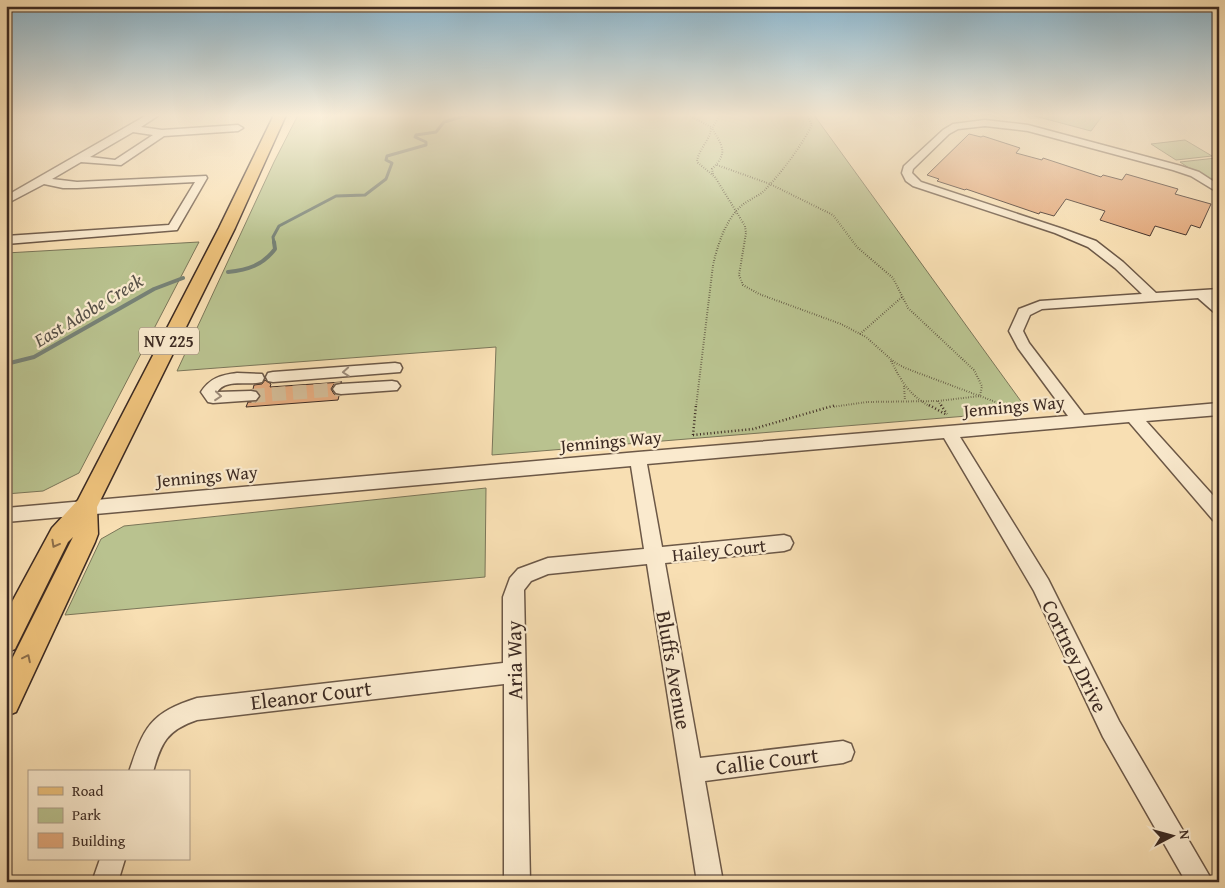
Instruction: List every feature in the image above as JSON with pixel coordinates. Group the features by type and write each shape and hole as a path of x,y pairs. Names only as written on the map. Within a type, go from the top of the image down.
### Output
{"main road":[{"name":"NV 225","path":"6,640 60,536 86,507 227,228 259,156"},
{"name":"NV 225","path":"6,702 83,542 86,534 86,507"}],"street":[{"path":"6,201 84,156"},
{"path":"79,159 117,163 128,156"},
{"path":"920,156 908,168 907,173 910,179 917,184 1059,231 1092,244 1119,265 1152,297"},
{"path":"1134,156 1195,174 1219,190"},
{"path":"6,240 173,228 202,178 77,185 63,185 42,180"},
{"path":"1079,420 1023,345 1016,331 1018,322 1024,312 1040,305 1219,292"},
{"path":"1201,294 1219,308"},
{"path":"273,377 395,368"},
{"path":"251,396 213,398 209,392 211,386 221,381 257,378"},
{"path":"340,389 392,386"},
{"name":"Jennings Way","path":"6,515 638,458 1219,409"},
{"path":"1133,416 1219,515"},
{"name":"Cortney Drive","path":"948,431 1041,585 1111,729 1200,882"},
{"name":"Bluffs Avenue","path":"638,458 710,882"},
{"name":"Hailey Court","path":"654,556 784,544"},
{"name":"Aria Way","path":"518,882 514,590 522,576 527,572 548,566 654,556"},
{"name":"Eleanor Court","path":"142,770 153,739 163,724 179,714 197,709 514,672"},
{"name":"Callie Court","path":"691,771 843,752"},
{"path":"105,882 113,860"}],"path":[{"path":"698,156 696,160 698,164 713,174 736,210 746,233 739,275 743,285 758,294 841,324 860,334 905,368 1006,404 1034,424"},
{"path":"713,174 712,169 717,165 720,156"},
{"path":"791,156 762,193 736,210 721,235 714,256 693,435 753,429 841,404 938,401 980,396"},
{"path":"717,165 770,184 833,215 857,247 893,278 911,312 974,370 982,386 980,396"},
{"path":"860,334 902,297"},
{"path":"890,357 904,386 920,401 948,415 938,401"},
{"path":"904,386 905,401"}],"green space":[{"path":"277,156 844,156 1028,411 492,455 496,347 177,371"},
{"path":"1170,156 1208,156 1176,160"},
{"path":"1216,158 1219,160 1219,178 1207,180 1180,162"},
{"path":"199,242 79,473 43,491 6,494 6,253"},
{"path":"486,488 485,577 65,615 101,539 124,526"}],"building":[{"path":"946,156 1029,156 1042,160 1043,158 1101,177 1103,175 1122,180 1126,174 1178,189 1175,194 1211,204 1200,228 1191,225 1186,235 1155,226 1150,236 1100,220 1105,211 1066,199 1054,216 1040,212 1039,214 937,181 939,179 927,175"},
{"path":"265,380 271,384 270,387 342,382 334,384 331,389 334,394 339,396 338,400 246,407 248,402 256,402 260,397 258,391 253,389 254,385 262,384"}],"waterway":[{"name":"East Adobe Creek","path":"274,243 273,237 279,226 336,196 365,195 386,179 392,163 386,160 387,156"},
{"name":"East Adobe Creek","path":"228,272 242,270 260,263 275,249 274,242"},
{"name":"East Adobe Creek","path":"6,364 34,357 154,289 183,278"}],"tunnel":[{"path":"251,396 341,389"}]}
